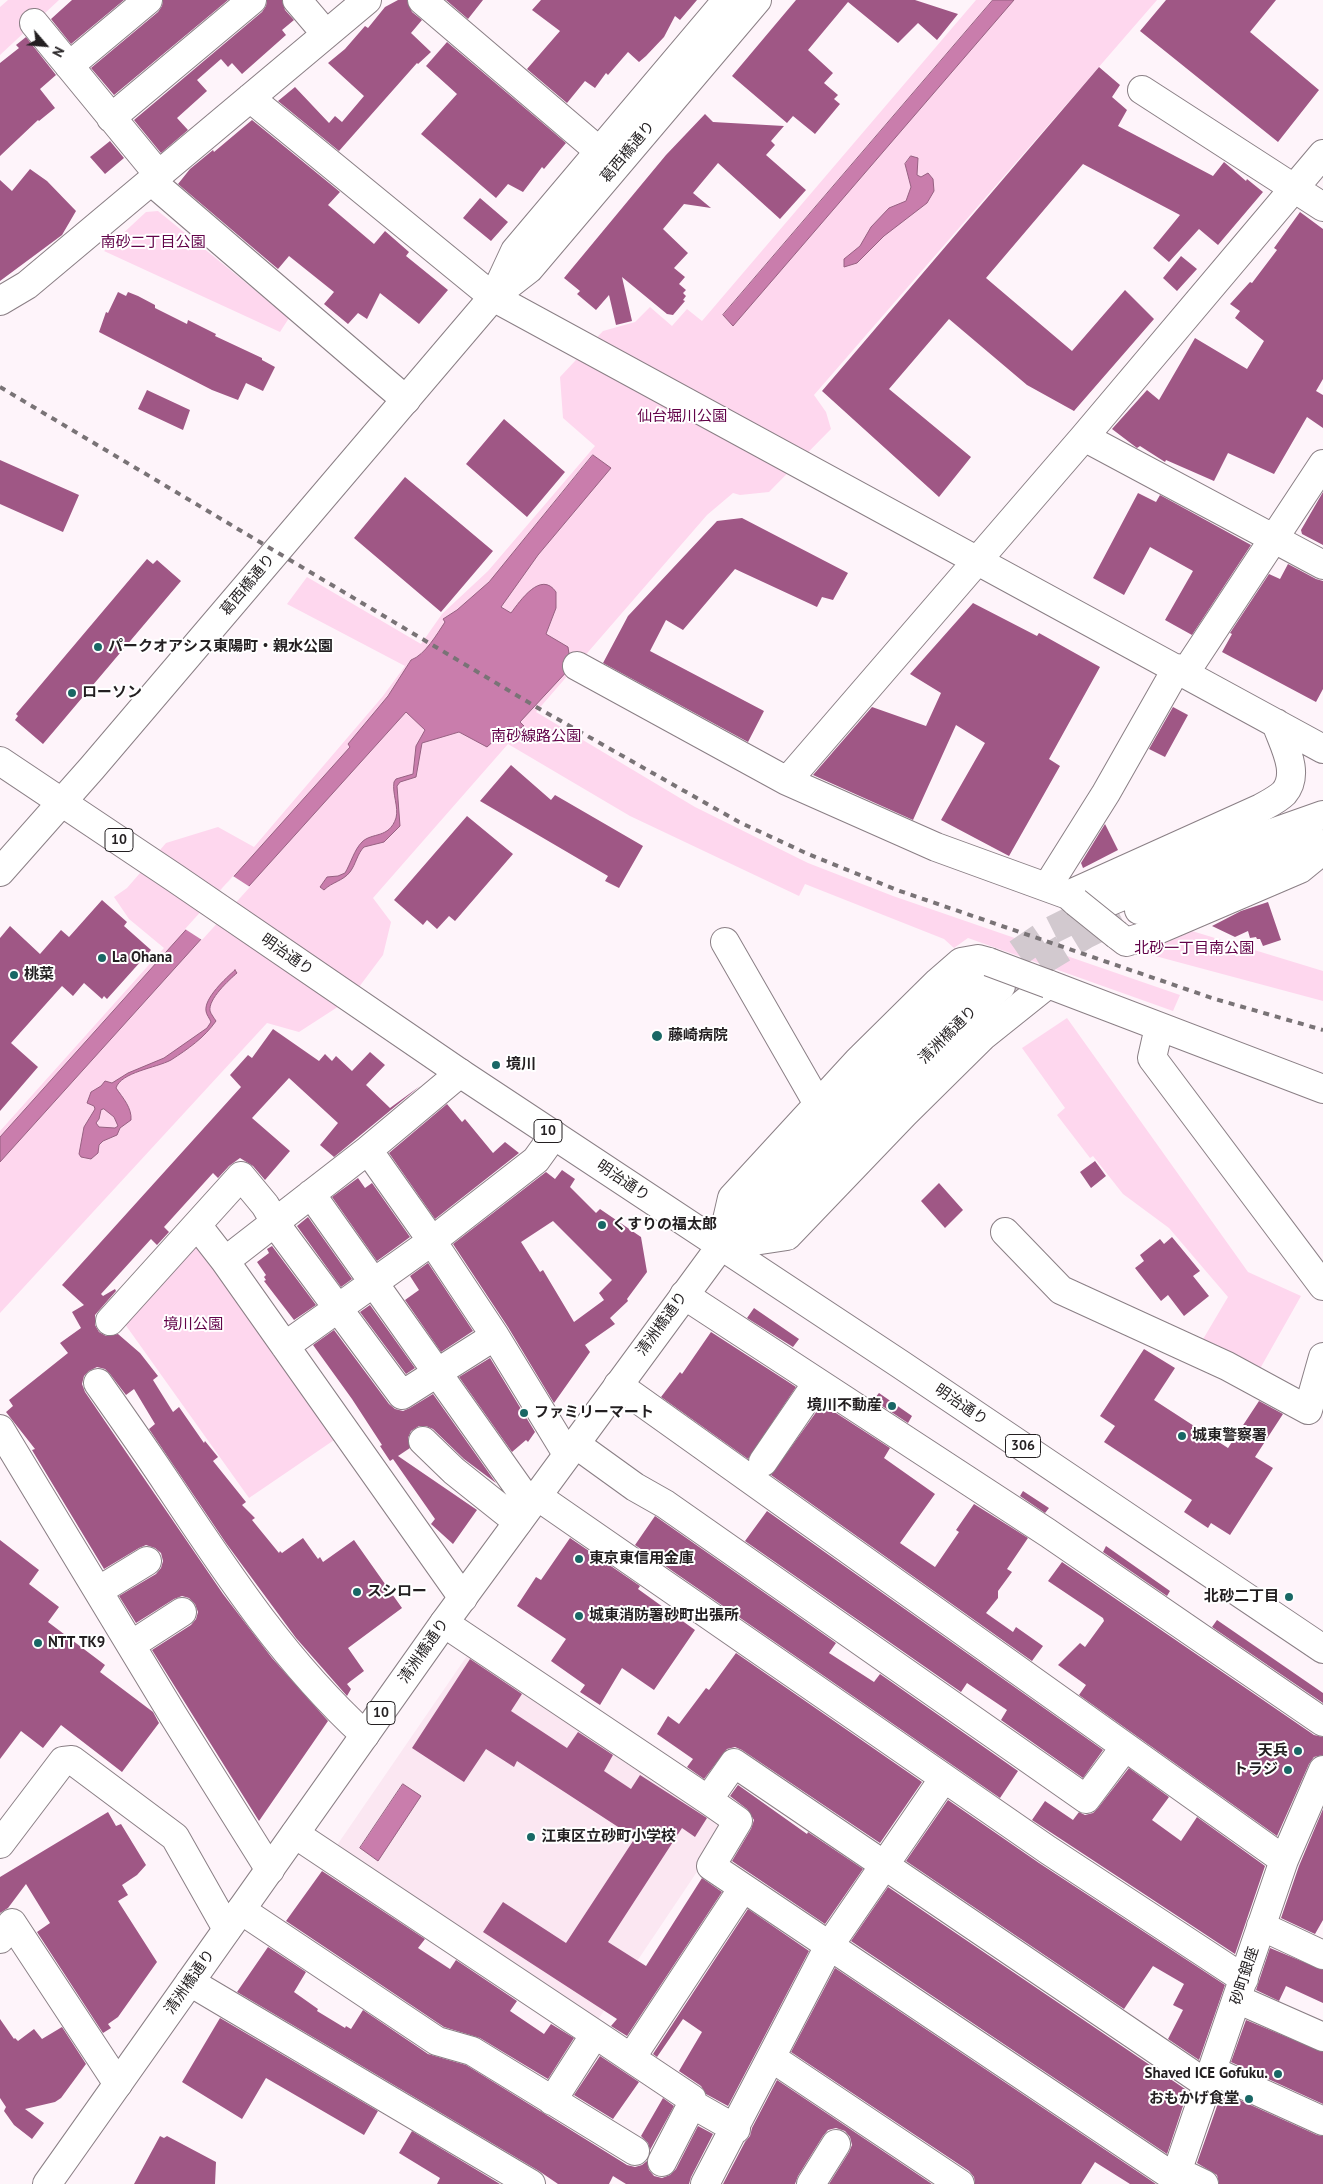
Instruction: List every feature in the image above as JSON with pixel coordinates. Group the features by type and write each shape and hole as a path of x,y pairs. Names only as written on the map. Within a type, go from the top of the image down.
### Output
{"street":[{"path":"69,66 148,0"},
{"path":"111,118 252,0"},
{"path":"298,0 326,34"},
{"path":"0,301 26,285 367,0"},
{"path":"422,0 599,151"},
{"name":"葛西橋通り","path":"0,872 62,803 494,297 529,269 757,0"},
{"name":"葛西橋通り","path":"494,297 512,255 719,3"},
{"path":"34,23 111,118 155,178 406,400"},
{"path":"1142,90 1323,208"},
{"path":"250,98 494,297 1323,749"},
{"path":"787,781 1084,437 1323,154"},
{"path":"1084,437 1323,565"},
{"path":"1063,895 1106,793 1181,670 1323,464"},
{"path":"577,666 787,781 936,848 1063,895 1115,919 1126,942 1140,938 1300,869 1323,850"},
{"path":"1063,895 1261,808 1283,794 1290,784 1291,766 1276,723"},
{"name":"明治通り","path":"0,760 176,878 375,1016 917,1375 1323,1649"},
{"path":"1115,919 1308,812 1320,801 1323,794"},
{"path":"1272,833 1323,815"},
{"path":"1115,919 1280,852 1323,844"},
{"path":"724,942 818,1104"},
{"path":"1048,984 983,1036 904,1114 787,1236 720,1246 732,1198 858,1061 938,982 961,962 978,959 990,976 1048,984 1323,1089"},
{"name":"清洲橋通り","path":"47,2184 444,1623 720,1246 767,1222 966,1016 990,976"},
{"path":"1159,1027 1152,1058 1323,1286"},
{"path":"224,1261 368,1150 460,1073"},
{"path":"285,1346 432,1242 536,1160 554,1135"},
{"path":"368,1150 571,1449 665,1504 876,1650 1086,1799 1125,1747"},
{"path":"110,1321 241,1176 265,1205 274,1222 402,1395 495,1336"},
{"path":"310,1194 375,1282 528,1507"},
{"path":"197,1226 285,1346 462,1598"},
{"path":"1005,1232 1061,1290 1227,1366 1316,1414 1323,1357"},
{"path":"684,1295 1048,1533 1323,1722"},
{"path":"98,1383 224,1570 280,1645 342,1714 365,1735"},
{"path":"763,1462 817,1383"},
{"path":"618,1385 1284,1860"},
{"path":"0,1429 131,1646 270,1870"},
{"path":"423,1441 454,1471 528,1507 944,1778 1048,1850 1240,1989 1323,2037"},
{"path":"98,1591 147,1560"},
{"path":"131,1646 182,1612"},
{"path":"444,1623 738,1820 711,1866 1175,2178 1204,2184"},
{"path":"4,1830 63,1761 72,1760 175,1837 234,1920 437,2041 472,2051 635,2151"},
{"path":"708,1800 734,1764 885,1866 1210,2078 1323,2121"},
{"name":"砂町銀座","path":"1175,2178 1284,1860 1323,1770"},
{"path":"705,2184 736,2129 829,1946 944,1778"},
{"path":"295,1834 692,2099 692,2104 662,2162"},
{"path":"631,2058 743,1888"},
{"path":"0,1939 12,1924 118,2084"},
{"path":"1261,1926 1323,1955"},
{"path":"190,1982 531,2184"},
{"path":"552,2101 594,2034"},
{"path":"772,2058 960,2184"},
{"path":"692,2104 736,2129"},
{"path":"811,2184 836,2144"}],"shaded area":[{"path":"993,0 1014,0 733,326 723,315"},
{"path":"911,156 918,158 917,175 921,177 928,173 933,179 934,191 927,203 884,236 857,263 844,267 844,259 860,246 871,227 889,208 906,201 911,187 905,164"},
{"path":"593,455 611,468 538,555 501,607 511,613 531,590 544,584 550,586 556,592 556,608 546,634 568,647 571,667 520,722 524,726 519,729 509,727 487,747 459,732 422,743 416,777 400,782 397,786 400,826 384,842 364,847 347,875 324,890 320,887 327,877 345,873 362,842 385,832 393,825 397,814 394,782 396,779 413,774 416,746 425,730 406,712 0,1162 0,1137 350,747 348,744 388,696 411,660 421,654 434,638 445,622 443,619 457,610 489,582"},
{"path":"235,970 237,973 220,990 210,1006 210,1011 216,1021 206,1033 184,1052 165,1063 132,1074 119,1083 116,1088 129,1107 131,1120 120,1128 117,1135 103,1141 99,1145 98,1153 91,1159 81,1157 79,1154 84,1127 95,1109 94,1106 87,1103 91,1092 105,1081 112,1083 128,1073 164,1058 207,1028 211,1022 206,1011 208,1000","holes":["104,1109 114,1117 118,1126 115,1128 99,1127 96,1123 101,1110"]},
{"name":"江東区立砂町小学校","path":"471,1650 729,1824 595,2024 333,1851"},
{"path":"403,1784 421,1796 378,1861 360,1848"}],"green space":[{"path":"8,0 59,0 0,55 0,7"},
{"name":"仙台堀川公園","path":"976,0 1157,0 814,395 826,412 831,429 769,492 740,495 733,493 707,515 536,712 695,807 808,863 893,896 1180,995 1173,1011 968,938 954,948 944,939 805,884 799,896 630,816 508,744 373,898 391,922 383,955 350,999 299,1032 267,1023 0,1313 0,1131 164,948 129,919 114,897 127,888 166,843 218,827 254,847 383,696 405,666 287,604 307,577 421,644 442,614 488,571 595,446 563,418 560,377 603,331 635,322 650,307 672,326 687,309 702,321"},
{"name":"南砂二丁目公園","path":"158,211 289,318 280,332 104,251 146,212"},
{"name":"北砂一丁目南公園","path":"1192,931 1323,971 1323,1001 1144,953"},
{"path":"1067,1018 1248,1272 1301,1296 1257,1374 1199,1346 1228,1297 1169,1228 1123,1194 1093,1156 1090,1158 1057,1115 1065,1108 1022,1048"},
{"name":"境川公園","path":"197,1242 340,1436 249,1498 122,1320"}],"pier":[{"path":"233,876 250,887 202,940 185,929"}],"building":[{"path":"72,0 124,0 71,44 51,19"},
{"path":"163,0 228,0 114,95 91,68 158,12"},
{"path":"267,0 282,0 285,10 294,20 282,30 286,35 242,74 232,63 228,67 221,59 197,80 207,91 177,118 188,130 161,153 134,120 262,12"},
{"path":"398,0 407,0 412,12 422,20 411,33 431,52 417,63 339,151 278,101 295,87 329,123 335,116 342,122 364,96 328,63 345,49 365,26 368,28 385,7"},
{"path":"446,0 483,0 468,19"},
{"path":"541,0 697,0 680,20 675,16 664,37 639,62 628,52 608,75 606,73 595,88 585,81 567,103 527,69 560,31 532,10"},
{"path":"796,0 915,0 958,14 937,40 918,23 898,43 848,2 808,50 833,73 824,83 838,95 834,99 840,104 815,134 793,116 787,123 732,76"},
{"path":"1166,0 1276,0 1250,32 1319,90 1278,142 1140,31"},
{"path":"26,37 56,75 40,89 55,108 38,120 0,156 0,63 19,48 16,45"},
{"path":"447,42 566,143 544,169 542,167 523,192 508,184 496,198 421,134 457,94 426,66"},
{"path":"1099,67 1120,85 1112,97 1127,110 1118,126 1213,176 1224,162 1246,181 1247,179 1263,192 1218,245 1199,229 1169,262 1153,248 1180,215 1083,164 986,278 1072,351 1125,290 1154,319 1074,411 1027,385 949,319 889,389 971,457 939,497 822,391"},
{"path":"705,114 713,122 784,126 771,141 775,145 766,155 806,190 780,219 718,163 693,193 711,208 684,204 663,229 688,253 674,268 685,277 679,284 686,290 683,293 686,296 683,300 685,301 673,315 667,314 622,277 632,321 616,325 609,295 596,310 577,294 580,291 564,278 666,155"},
{"path":"252,120 340,192 328,205 374,244 385,231 409,252 406,256 448,290 419,324 380,293 367,319 358,313 348,324 324,304 334,292 289,256 278,269 178,184 190,169 213,150 214,152"},
{"path":"110,141 124,158 105,174 90,157"},
{"path":"30,169 47,181 76,211 62,235 0,281 0,180 12,191"},
{"path":"480,198 508,222 491,241 463,218"},
{"path":"1300,212 1323,229 1323,379 1316,391 1323,395 1323,428 1307,417 1274,474 1228,453 1214,481 1166,460 1165,462 1140,446 1137,448 1112,429 1147,390 1159,400 1195,338 1247,369 1264,341 1235,318 1240,311 1230,304 1250,282 1252,283 1277,250 1274,248"},
{"path":"1181,256 1197,269 1177,291 1163,278"},
{"path":"118,292 126,296 128,292 138,296 155,305 155,308 187,324 188,320 216,334 215,336 262,358 262,360 275,367 263,391 246,383 238,400 212,390 99,332 106,312 108,313"},
{"path":"147,390 190,410 183,430 138,409"},
{"path":"504,419 565,472 527,517 466,464"},
{"path":"0,460 79,495 63,532 0,504"},
{"path":"405,477 493,551 441,612 354,538"},
{"path":"1323,492 1323,545 1302,534 1301,530"},
{"path":"1138,493 1156,502 1160,495 1251,545 1192,635 1165,620 1193,571 1150,547 1124,595 1093,578"},
{"path":"742,518 848,573 833,600 822,597 817,607 735,569 683,630 666,620 650,651 764,711 748,742 603,663 628,616 717,521"},
{"name":"パークオアシス東陽町・親水公園","path":"147,559 153,564 157,560 181,581 43,744 15,720 18,716 16,714"},
{"path":"1288,564 1323,581 1323,689 1316,702 1222,652 1232,634 1230,633 1269,574 1280,579"},
{"path":"973,603 1037,636 1039,633 1100,667 1049,759 1060,766 1009,856 941,820 985,743 956,725 913,820 813,775 872,707 926,726 941,693 910,674"},
{"path":"1173,707 1188,715 1165,757 1149,749"},
{"path":"511,765 551,800 555,795 643,846 619,888 605,881 608,876 480,801"},
{"path":"467,816 513,854 455,921 449,916 437,929 427,920 423,925 394,900"},
{"path":"1105,824 1118,850 1083,868 1081,863"},
{"path":"102,900 127,922 124,926 151,950 107,999 104,996 102,999 84,983 73,996 62,986 11,1043 38,1067 0,1111 0,938 10,926 40,954 61,930 69,937"},
{"path":"1268,902 1281,940 1263,946 1260,939 1256,937 1250,938 1248,931 1235,937 1212,926 1241,911"},
{"path":"273,1029 319,1061 325,1054 332,1061 336,1056 352,1071 370,1052 385,1065 366,1085 390,1108 420,1086 334,1157 320,1145 338,1123 289,1078 252,1118 290,1151 265,1180 253,1166 240,1158 218,1178 213,1173 164,1227 169,1232 157,1245 151,1239 101,1294 103,1296 115,1289 116,1291 95,1315 95,1325 99,1332 106,1336 118,1334 140,1353 158,1376 153,1380 173,1412 179,1407 204,1443 205,1441 218,1457 213,1461 246,1502 242,1505 255,1518 252,1520 279,1553 280,1551 282,1553 303,1538 318,1559 320,1557 323,1562 354,1540 402,1608 348,1648 364,1671 347,1684 351,1689 347,1696 296,1638 226,1543 149,1429 155,1424 134,1389 126,1395 105,1369 97,1367 84,1376 82,1384 85,1392 223,1594 272,1658 328,1721 259,1821 152,1650 191,1625 196,1619 198,1612 195,1604 189,1598 182,1596 136,1623 119,1596 156,1574 161,1568 163,1561 161,1553 155,1548 146,1545 104,1569 32,1450 35,1449 6,1412 13,1406 9,1400 68,1353 60,1343 81,1328 72,1312 84,1305 62,1285 241,1087 230,1075 248,1055 252,1058"},
{"path":"447,1104 462,1122 465,1119 493,1153 505,1142 519,1153 435,1219 389,1153"},
{"path":"1095,1161 1106,1176 1091,1188 1080,1172"},
{"path":"562,1170 575,1179 570,1187 596,1213 600,1209 641,1237 647,1272 627,1299 628,1301 610,1318 615,1324 585,1345 590,1352 554,1403 508,1327 453,1244 546,1172 555,1179","holes":["553,1221 612,1280 599,1293 604,1300 574,1322 543,1270 540,1272 521,1242"]},
{"path":"358,1178 365,1188 372,1183 410,1237 377,1261 332,1197"},
{"path":"939,1183 963,1210 945,1228 921,1201"},
{"path":"308,1217 352,1279 341,1287 297,1226"},
{"path":"1172,1237 1200,1271 1193,1276 1209,1296 1184,1316 1168,1295 1161,1301 1135,1268 1144,1261 1140,1255 1160,1239 1164,1244"},
{"path":"272,1246 316,1305 294,1320 264,1281 266,1280 264,1277 266,1275 257,1262 269,1253 267,1249"},
{"path":"428,1263 473,1331 441,1352 405,1300 419,1290 410,1276"},
{"path":"370,1305 415,1368 406,1374 360,1312"},
{"path":"754,1308 799,1339 793,1347 747,1318"},
{"path":"334,1330 389,1404 395,1409 403,1411 433,1394 496,1483 464,1459 433,1429 419,1426 411,1431 408,1438 410,1448 398,1456 477,1510 453,1544 431,1524 435,1519 393,1459 390,1461 380,1446 382,1445 352,1399 313,1345"},
{"path":"711,1332 796,1387 748,1459 661,1397 680,1372 682,1374"},
{"path":"1144,1349 1175,1368 1154,1400 1228,1448 1259,1401 1283,1414 1255,1457 1273,1468 1230,1535 1211,1523 1208,1528 1184,1512 1192,1500 1104,1442 1115,1426 1100,1416"},
{"path":"490,1358 535,1432 528,1442 526,1440 512,1452 459,1377"},
{"path":"879,1393 912,1416 908,1423 873,1400"},
{"path":"822,1404 890,1448 884,1458 935,1494 900,1543 935,1567 959,1532 956,1530 974,1504 1028,1538 1007,1569 1012,1572 998,1591 998,1598 986,1613 1013,1632 1016,1627 1043,1646 1032,1661 771,1475"},
{"path":"1023,1491 1049,1508 1045,1513 1020,1496"},
{"path":"767,1511 1103,1750 1083,1778 1001,1720 1007,1710 967,1683 961,1692 745,1541"},
{"path":"655,1516 836,1643 829,1653 874,1682 880,1674 1018,1771 1000,1798 635,1545"},
{"path":"570,1538 640,1586 638,1589 695,1630 654,1690 622,1668 600,1705 580,1692 585,1685 551,1661 566,1639 517,1606 536,1577 541,1580"},
{"name":"NTT TK9","path":"0,1540 39,1570 29,1584 59,1607 48,1622 105,1665 100,1672 153,1712 159,1723 122,1772 61,1725 43,1748 21,1731 0,1759"},
{"path":"1106,1546 1170,1591 1167,1596 1103,1552"},
{"path":"1062,1562 1314,1735 1323,1737 1323,1755 1314,1757 1309,1764 1277,1836 1079,1695 1086,1685 1058,1665 1080,1643 1085,1647 1104,1621 1103,1618 1048,1581"},
{"path":"1217,1620 1323,1693 1323,1703 1212,1627"},
{"path":"736,1653 922,1782 880,1843 742,1750 735,1747 727,1749 704,1779 687,1767 693,1759 657,1734 668,1716 679,1724 706,1688 709,1690"},
{"path":"470,1659 522,1694 511,1711 567,1748 578,1732 613,1755 604,1771 631,1789 640,1775 707,1818 695,1837 682,1828 608,1942 646,1966 702,1878 722,1892 627,2036 611,2026 617,2019 483,1932 503,1902 566,1943 635,1838 517,1761 514,1767 486,1749 464,1782 412,1748"},
{"path":"1129,1768 1169,1797 1152,1820 1181,1841 1197,1817 1265,1866 1235,1954 1032,1820 1045,1801 1073,1820 1079,1812 1085,1815 1093,1813"},
{"path":"738,1785 807,1834 808,1832 863,1869 825,1924 732,1861 751,1829 754,1820 747,1809 730,1796"},
{"path":"948,1800 1039,1863 1225,1985 1199,2060 1168,2039 1183,2010 1173,2005 1184,1984 1153,1966 1124,2009 906,1861"},
{"path":"1323,1809 1323,1920 1315,1934 1281,1918 1299,1866"},
{"path":"108,1812 116,1826 121,1824 146,1865 137,1875 122,1885 128,1895 118,1901 157,1962 118,2017 108,2024 111,2028 103,2033 37,1932 50,1923 26,1884 8,1908 0,1913 0,1877"},
{"path":"322,1871 425,1939 418,1948 450,1969 456,1960 517,2001 510,2011 544,2034 551,2024 574,2038 548,2079 480,2038 444,2027 286,1921"},
{"path":"888,1887 1188,2091 1167,2154 851,1941"},
{"path":"748,1909 809,1951 728,2106 706,2094 701,2086 679,2071 702,2032 683,2019 657,2057 653,2054"},
{"path":"268,1947 306,1972 294,1992 318,2009 317,2011 345,2028 346,2026 351,2029 363,2010 428,2054 466,2065 627,2165 635,2167 647,2161 649,2170 654,2176 662,2178 670,2175 676,2169 698,2126 713,2134 689,2184 626,2184 613,2176 609,2184 558,2184 237,1992"},
{"path":"1270,1948 1323,1970 1323,2003 1286,1986 1279,2001 1256,1990"},
{"path":"835,1968 1156,2184 1130,2184 1095,2162 1081,2184 975,2184 974,2177 969,2171 791,2052"},
{"path":"220,2018 378,2111 364,2135 266,2078 242,2119 182,2082"},
{"path":"0,2019 14,2039 18,2041 34,2029 42,2039 62,2027 86,2064 61,2098 55,2102 25,2109 44,2123 32,2139 14,2125 4,2111 6,2107 0,2098"},
{"path":"1246,2020 1323,2052 1323,2104 1231,2062"},
{"path":"600,2056 639,2082 613,2119 574,2095"},
{"path":"777,2080 932,2184 829,2184 852,2145 850,2137 845,2131 836,2128 828,2130 823,2136 795,2184 723,2184 750,2136 752,2128"},
{"path":"1222,2092 1323,2136 1323,2184 1219,2184 1217,2175 1197,2163"},
{"path":"663,2098 674,2106 650,2150 648,2143 641,2136"},
{"path":"412,2131 500,2184 437,2184 440,2178 399,2153"},
{"path":"160,2136 164,2138 167,2136 216,2162 215,2184 134,2184"}],"tunnel":[{"path":"983,977 1048,932 1106,903"},
{"path":"1003,985 1085,935 1121,917"}],"railway":[{"path":"0,387 538,708 739,822 808,854 897,890 1215,999 1323,1030"}],"place":[{"name":"パークオアシス東陽町・親水公園","path":"98,647"},
{"name":"ローソン","path":"72,693"},
{"name":"La Ohana","path":"102,958"},
{"name":"桃菜","path":"14,975"},
{"name":"藤崎病院","path":"657,1036"},
{"name":"境川","path":"496,1065"},
{"name":"くすりの福太郎","path":"602,1225"},
{"name":"境川不動産","path":"892,1406"},
{"name":"ファミリーマート","path":"524,1413"},
{"name":"城東警察署","path":"1182,1436"},
{"name":"東京東信用金庫","path":"579,1559"},
{"name":"スシロー","path":"357,1592"},
{"name":"北砂二丁目","path":"1289,1597"},
{"name":"城東消防署砂町出張所","path":"579,1616"},
{"name":"NTT TK9","path":"38,1643"},
{"name":"天兵","path":"1298,1751"},
{"name":"トラジ","path":"1288,1770"},
{"name":"江東区立砂町小学校","path":"531,1837"},
{"name":"Shaved ICE Gofuku.","path":"1278,2074"},
{"name":"おもかげ食堂","path":"1249,2099"}],"park label":[{"name":"南砂線路公園","path":"536,737"}]}
